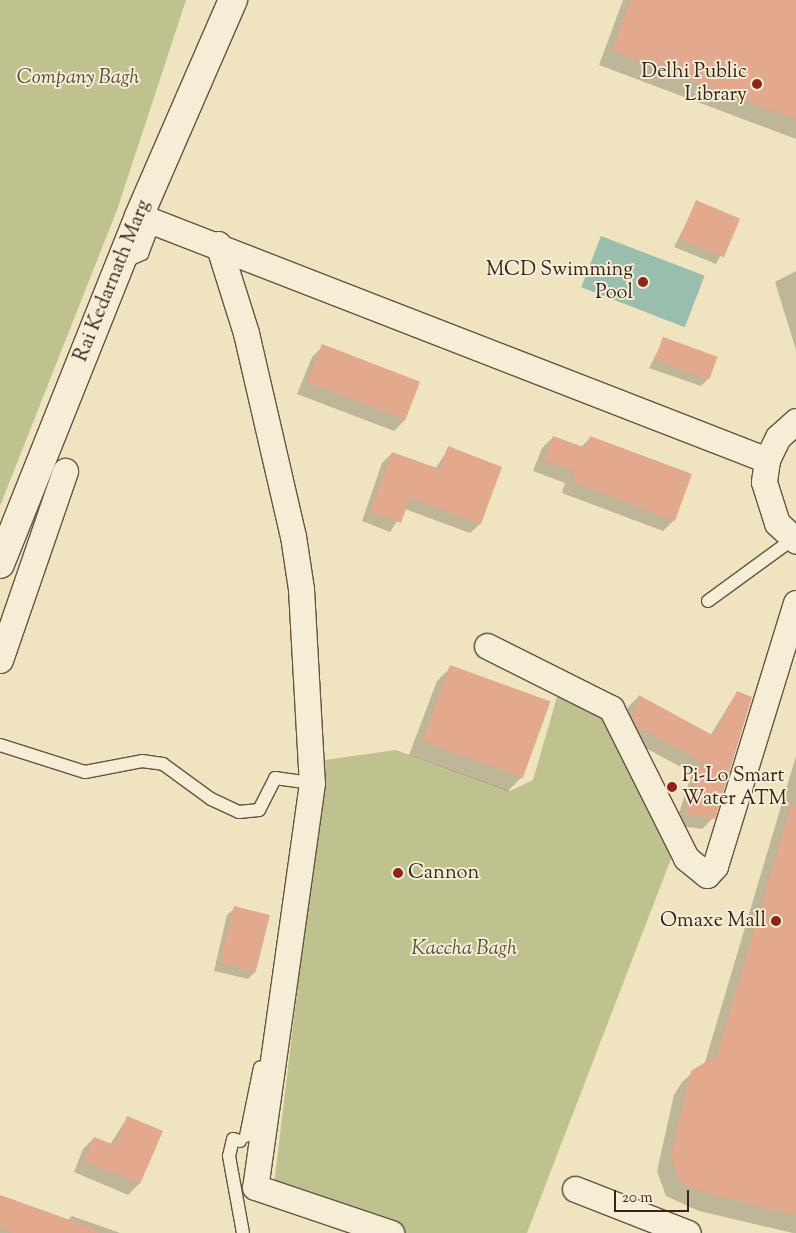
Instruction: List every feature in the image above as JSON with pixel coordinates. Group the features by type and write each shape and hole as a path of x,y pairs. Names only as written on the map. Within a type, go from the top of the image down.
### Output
{"street":[{"name":"Rai Kedarnath Marg","path":"0,564 139,216 233,0"},
{"path":"139,216 218,244 767,460"},
{"path":"218,244 246,333 293,536 301,589 312,783 249,1135 255,1183 259,1191 391,1233"},
{"path":"794,540 767,504 764,482 767,460 778,437 796,421"},
{"path":"0,660 65,471"},
{"path":"487,646 611,708 686,858 707,875 715,866 796,603"},
{"path":"576,1189 688,1233"}],"lane":[{"path":"708,600 794,540"},
{"path":"0,745 85,772 142,761 163,764 211,800 239,812 259,810 274,778 312,783"},
{"path":"243,1233 229,1156 233,1139 249,1135 262,1062"}],"green space":[{"name":"Company Bagh","path":"0,0 186,0 117,210 0,506"},
{"name":"Kaccha Bagh","path":"557,697 601,716 674,851 527,1233 405,1233 273,1193 325,760 396,750 510,791 533,780"}],"shaded area":[{"name":"MCD Swimming Pool","path":"601,236 705,276 685,327 581,287"}],"building":[{"path":"631,0 796,0 796,119 612,51"},
{"path":"696,200 740,219 724,257 680,239"},
{"path":"663,337 718,357 709,379 655,360"},
{"path":"322,344 420,382 405,420 307,382"},
{"path":"553,436 586,448 590,436 692,474 675,521 572,482 575,472 544,460"},
{"path":"448,446 502,467 481,524 410,498 401,523 370,512 392,452 440,469"},
{"path":"450,665 551,702 523,778 422,741"},
{"path":"737,691 752,697 715,819 685,814 702,762 636,726 632,718 639,695 714,736"},
{"name":"Omaxe Mall","path":"791,805 796,806 796,1216 696,1190 680,1182 671,1156 691,1071 717,1055"},
{"path":"234,906 270,915 256,972 220,963"},
{"path":"127,1116 163,1131 140,1184 84,1161 94,1137 115,1145"},
{"path":"0,1195 98,1230 98,1233 13,1233 0,1228"}],"place":[{"name":"Delhi Public Library","path":"757,84"},
{"name":"MCD Swimming Pool","path":"643,282"},
{"name":"Pi-Lo Smart Water ATM","path":"672,787"},
{"name":"Cannon","path":"398,873"},
{"name":"Omaxe Mall","path":"776,921"}]}
